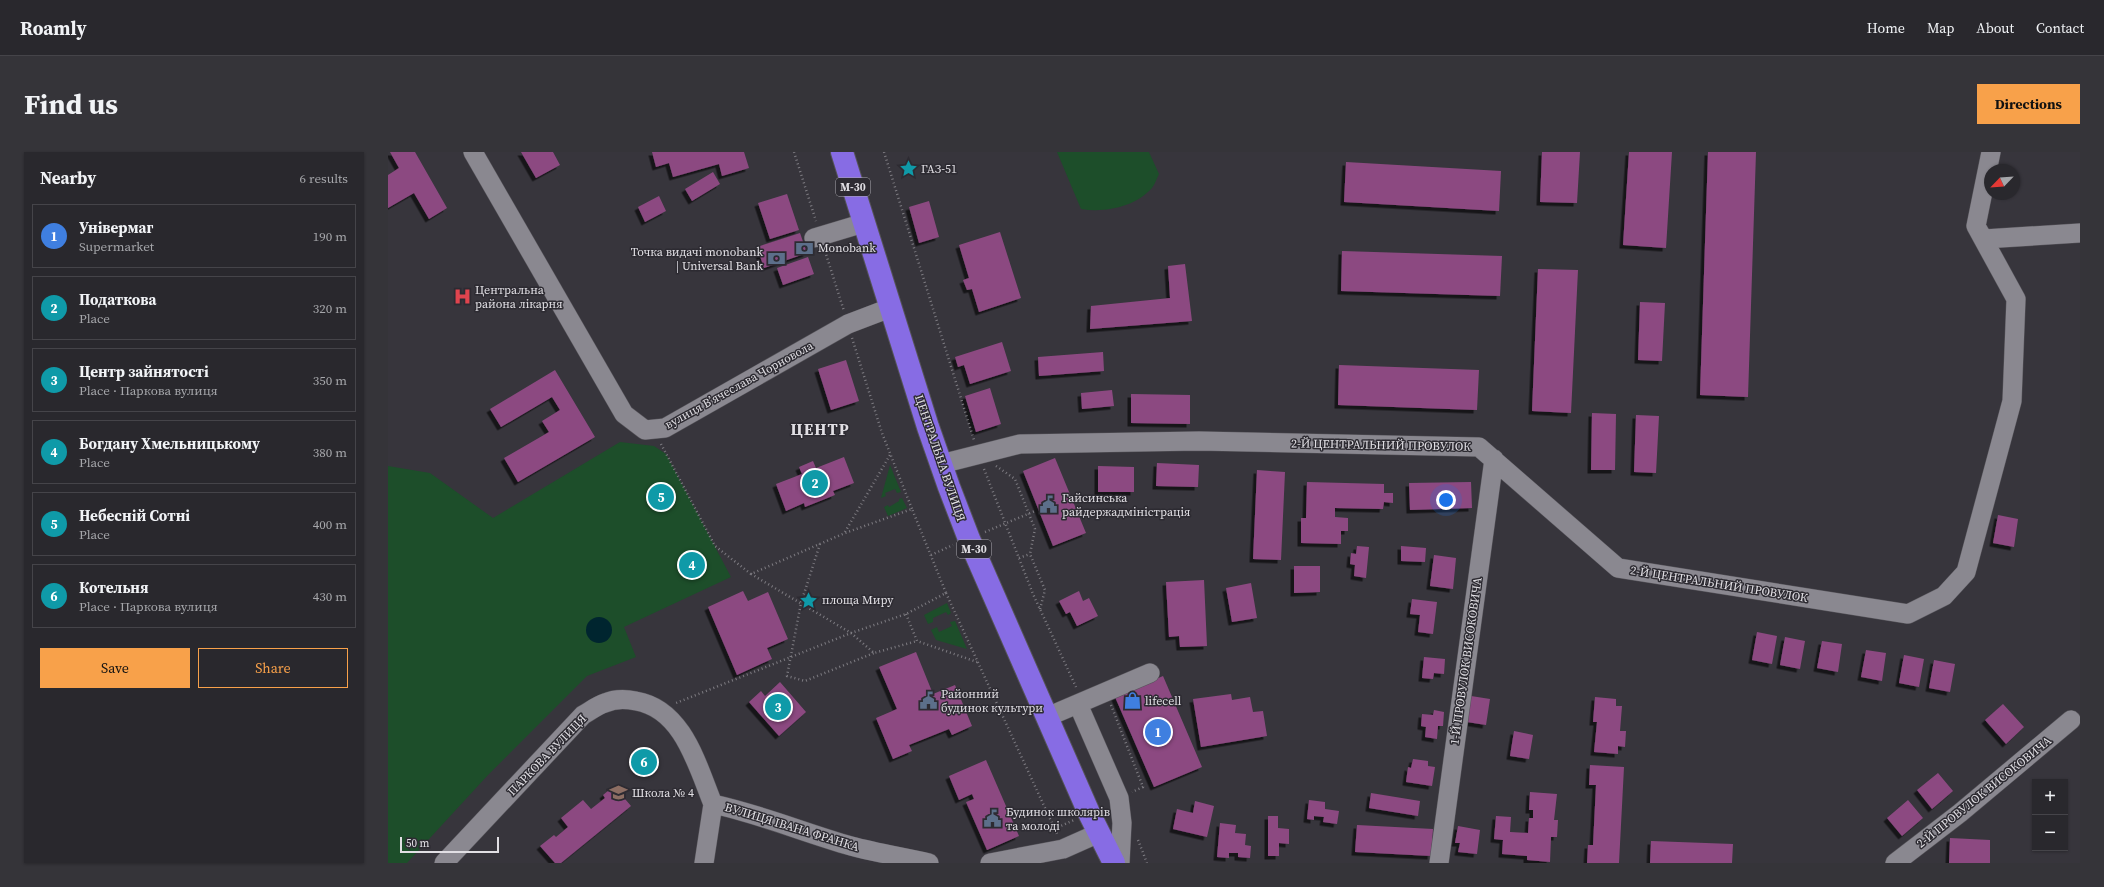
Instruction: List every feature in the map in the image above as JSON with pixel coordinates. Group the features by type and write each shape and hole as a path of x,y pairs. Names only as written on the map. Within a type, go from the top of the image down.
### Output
{"highway":[{"name":"ЦЕНТРАЛЬНА ВУЛИЦЯ","path":"842,152 890,308 941,464 969,539 1098,833 1114,863"}],"street":[{"name":"вулиця Вʼячеслава Чорновола","path":"473,152 624,414 645,430 665,428 848,324 890,308"},
{"name":"2-Й ЦЕНТРАЛЬНИЙ ПРОВУЛОК","path":"941,464 981,459 1020,444 1199,441 1479,447 1618,568 1908,614 1944,596 1966,572 2012,402 2016,299 1976,226 1991,152"},
{"path":"814,238 864,223"},
{"path":"1984,240 2080,233"},
{"name":"1-Й ПРОВУЛОК ВИСОКОВИЧА","path":"1439,863 1494,459"},
{"path":"1047,717 1150,673"},
{"name":"ПАРКОВА ВУЛИЦЯ","path":"444,863 584,715 605,703 628,700 648,703 660,709 676,723 698,768 713,804"},
{"path":"1081,703 1119,798 1122,823 1120,863"},
{"name":"2-Й ПРОВУЛОК ВИСОКОВИЧА","path":"1895,863 1960,813 2071,720"},
{"name":"ВУЛИЦЯ ІВАНА ФРАНКА","path":"704,863 713,804 735,809 850,846 888,856 929,863"},
{"path":"990,863 1063,849 1098,833"}],"path":[{"path":"884,152 981,459 1005,524 1081,703"},
{"path":"848,324 890,455 912,510 946,593 1063,849"},
{"path":"653,429 715,546 751,574 851,633 874,653"},
{"path":"845,533 890,455"},
{"path":"981,459 990,461 1015,479 1035,529 1030,554 1045,590 1040,609"},
{"path":"751,574 845,533 912,510"},
{"path":"985,532 1035,511"},
{"path":"820,543 801,603 789,658 788,676 806,681 874,653 917,640 977,662"},
{"path":"931,555 953,545"},
{"path":"1019,558 1030,554"},
{"path":"660,709 851,633 906,614 946,593"},
{"path":"906,614 917,640"},
{"path":"1106,692 1143,787 1119,798"},
{"path":"1054,830 1077,818"}],"green space":[{"path":"1057,152 1149,152 1159,174 1152,188 1137,200 1110,209 1081,209"},
{"path":"620,442 654,446 666,454 731,577 624,627 636,657 587,676 488,775 407,863 388,863 388,466 430,473 493,518"},
{"path":"890,465 901,492 897,493 895,489 885,493 886,496 881,498"},
{"path":"902,498 907,508 888,516 884,507 888,505 889,507"},
{"path":"947,603 951,613 948,615 946,612 933,618 933,622 928,624 924,615"},
{"path":"955,621 967,649 936,640 931,630 937,627 939,632 952,626 950,622"}],"water":[{"path":"599,617 608,621 612,630 608,639 599,643 590,639 586,630 590,621"}],"building":[{"path":"390,152 415,152 447,208 429,219 414,193 388,208 388,175 399,168"},
{"path":"521,152 553,152 560,165 536,178"},
{"path":"652,152 744,152 749,168 722,176 719,164 673,177 669,163 656,167"},
{"path":"1542,152 1580,152 1577,203 1540,202"},
{"path":"1629,152 1672,152 1666,248 1623,245"},
{"path":"1708,152 1756,152 1748,397 1700,395"},
{"path":"1346,162 1501,171 1499,211 1344,202"},
{"path":"713,172 720,184 692,201 685,189"},
{"path":"787,194 799,230 770,239 758,203"},
{"path":"659,196 666,211 645,222 638,207"},
{"path":"929,201 939,237 919,243 909,207"},
{"path":"1000,232 1021,298 979,312 972,289 967,290 963,280 969,278 959,245"},
{"path":"800,233 807,253 764,268 757,247"},
{"path":"1342,251 1502,256 1500,296 1341,291"},
{"path":"808,257 814,274 783,285 777,268"},
{"path":"1185,264 1192,321 1090,329 1091,306 1170,298 1168,266"},
{"path":"1538,269 1578,270 1571,413 1532,411"},
{"path":"1640,302 1665,303 1662,361 1638,360"},
{"path":"1002,342 1011,371 970,384 964,365 958,367 955,357"},
{"path":"1103,352 1104,371 1039,376 1038,357"},
{"path":"846,360 859,401 831,410 818,369"},
{"path":"1339,365 1479,370 1477,410 1338,405"},
{"path":"555,370 595,437 518,482 504,458 549,432 542,421 560,410 552,397 501,427 490,409"},
{"path":"990,388 1001,424 976,432 965,396"},
{"path":"1112,390 1114,406 1082,409 1081,393"},
{"path":"1131,394 1190,395 1190,424 1131,423"},
{"path":"1592,413 1616,414 1615,470 1591,470"},
{"path":"1636,415 1659,416 1656,473 1634,472"},
{"path":"844,457 854,483 833,491 835,495 805,507 804,503 786,511 776,484 802,474 799,467 813,461 816,468"},
{"path":"1055,458 1086,533 1053,546 1023,471"},
{"path":"1157,463 1199,465 1198,487 1156,486"},
{"path":"1098,466 1134,467 1134,492 1098,492"},
{"path":"1257,470 1285,472 1281,560 1253,559"},
{"path":"1307,482 1384,484 1384,493 1393,493 1393,503 1384,502 1383,509 1335,508 1335,517 1348,518 1348,531 1341,531 1341,544 1301,543 1301,518 1306,518"},
{"path":"1471,482 1472,508 1410,510 1409,483"},
{"path":"1998,515 2018,519 2014,547 1993,543"},
{"path":"1357,546 1369,547 1366,578 1354,576 1355,565 1350,564 1351,553 1356,554"},
{"path":"1401,546 1426,548 1425,562 1401,561"},
{"path":"1434,555 1456,558 1453,589 1430,586"},
{"path":"1294,566 1320,566 1320,592 1294,593"},
{"path":"1204,580 1207,646 1180,647 1179,636 1169,637 1166,582"},
{"path":"1251,583 1257,618 1232,622 1226,588"},
{"path":"743,591 748,601 768,592 788,639 767,648 772,659 737,675 708,607"},
{"path":"1079,591 1083,601 1089,598 1098,616 1077,626 1070,612 1066,614 1059,601"},
{"path":"1412,599 1437,602 1433,634 1418,632 1420,615 1410,614"},
{"path":"1757,632 1777,636 1772,664 1752,660"},
{"path":"1785,637 1805,641 1800,669 1780,665"},
{"path":"1822,641 1842,644 1838,672 1817,668"},
{"path":"1866,650 1886,653 1882,681 1861,677"},
{"name":"Районний будинок культури","path":"916,652 933,694 955,685 972,726 952,735 949,729 909,745 912,751 893,759 876,718 897,709 879,667"},
{"path":"1904,655 1924,659 1919,687 1899,683"},
{"path":"1424,657 1445,659 1444,674 1434,673 1433,679 1422,678"},
{"path":"1934,660 1955,664 1950,692 1929,688"},
{"path":"1163,676 1202,767 1154,787 1115,697"},
{"path":"780,682 806,712 779,736 749,702 761,691 765,696"},
{"path":"1231,694 1232,700 1250,697 1253,712 1263,711 1267,736 1201,747 1193,699"},
{"path":"1471,696 1490,699 1486,725 1467,722"},
{"path":"1595,697 1616,699 1616,706 1622,706 1620,731 1626,731 1625,747 1618,746 1618,754 1594,752 1597,722 1593,722"},
{"path":"2003,704 2024,727 2006,744 1985,720"},
{"path":"1434,710 1444,712 1443,726 1438,726 1437,739 1425,737 1426,727 1421,726 1422,714 1433,715"},
{"path":"1514,731 1533,735 1529,759 1510,756"},
{"path":"646,754 652,761 641,770 635,762"},
{"path":"1413,759 1428,761 1428,766 1435,767 1432,786 1406,782 1408,767 1411,768"},
{"name":"Будинок школярів та молоді","path":"986,760 1019,836 987,850 966,802 974,799 972,794 959,800 949,776"},
{"path":"1590,765 1624,767 1619,863 1587,863 1588,845 1593,845 1596,785 1589,785"},
{"path":"1938,773 1953,791 1932,809 1917,790"},
{"path":"614,786 631,806 561,863 555,863 540,846 554,835 556,837 568,827 561,818 583,800 591,809 605,798 603,795"},
{"path":"1530,792 1557,794 1554,820 1558,820 1557,837 1551,837 1550,862 1527,860 1527,856 1502,854 1503,840 1494,839 1496,816 1511,817 1510,832 1528,833 1529,818 1533,818 1533,810 1529,810"},
{"path":"1371,793 1420,801 1418,816 1369,808"},
{"path":"1309,800 1325,802 1325,809 1339,811 1337,824 1323,822 1324,817 1314,816 1314,820 1307,819"},
{"path":"1908,800 1923,818 1902,836 1887,818"},
{"path":"1195,801 1214,806 1207,837 1173,829 1177,809 1193,813"},
{"path":"1268,816 1278,816 1278,828 1289,829 1289,844 1279,843 1279,856 1268,856"},
{"path":"1220,823 1236,825 1235,833 1246,834 1245,845 1251,846 1250,858 1238,857 1238,853 1229,853 1229,858 1217,857"},
{"path":"1357,825 1433,829 1431,856 1355,852"},
{"path":"1458,826 1480,830 1477,854 1458,852 1460,843 1455,843"},
{"path":"1950,838 1990,840 1990,863 1949,863"},
{"path":"1651,841 1733,844 1732,863 1650,863"}],"place":[{"name":"ГАЗ-51","path":"908,169"},
{"name":"Monobank","path":"805,248"},
{"name":"Точка видачі monobank | Universal Bank","path":"776,259"},
{"name":"Центральна района лікарня","path":"462,297"},
{"name":"Податкова","path":"815,483"},
{"name":"Небесній Сотні","path":"661,497"},
{"name":"Гайсинська райдержадміністрація","path":"1049,505"},
{"name":"Богдану Хмельницькому","path":"692,565"},
{"name":"площа Миру","path":"809,600"},
{"name":"Районний будинок культури","path":"928,701"},
{"name":"lifecell","path":"1132,701"},
{"name":"Центр зайнятості","path":"778,707"},
{"name":"Універмаг","path":"1158,732"},
{"name":"Котельня","path":"644,762"},
{"name":"Школа № 4","path":"619,793"},
{"name":"Будинок школярів та молоді","path":"993,819"}],"district":[{"name":"ЦЕНТР","path":"820,429"}]}
